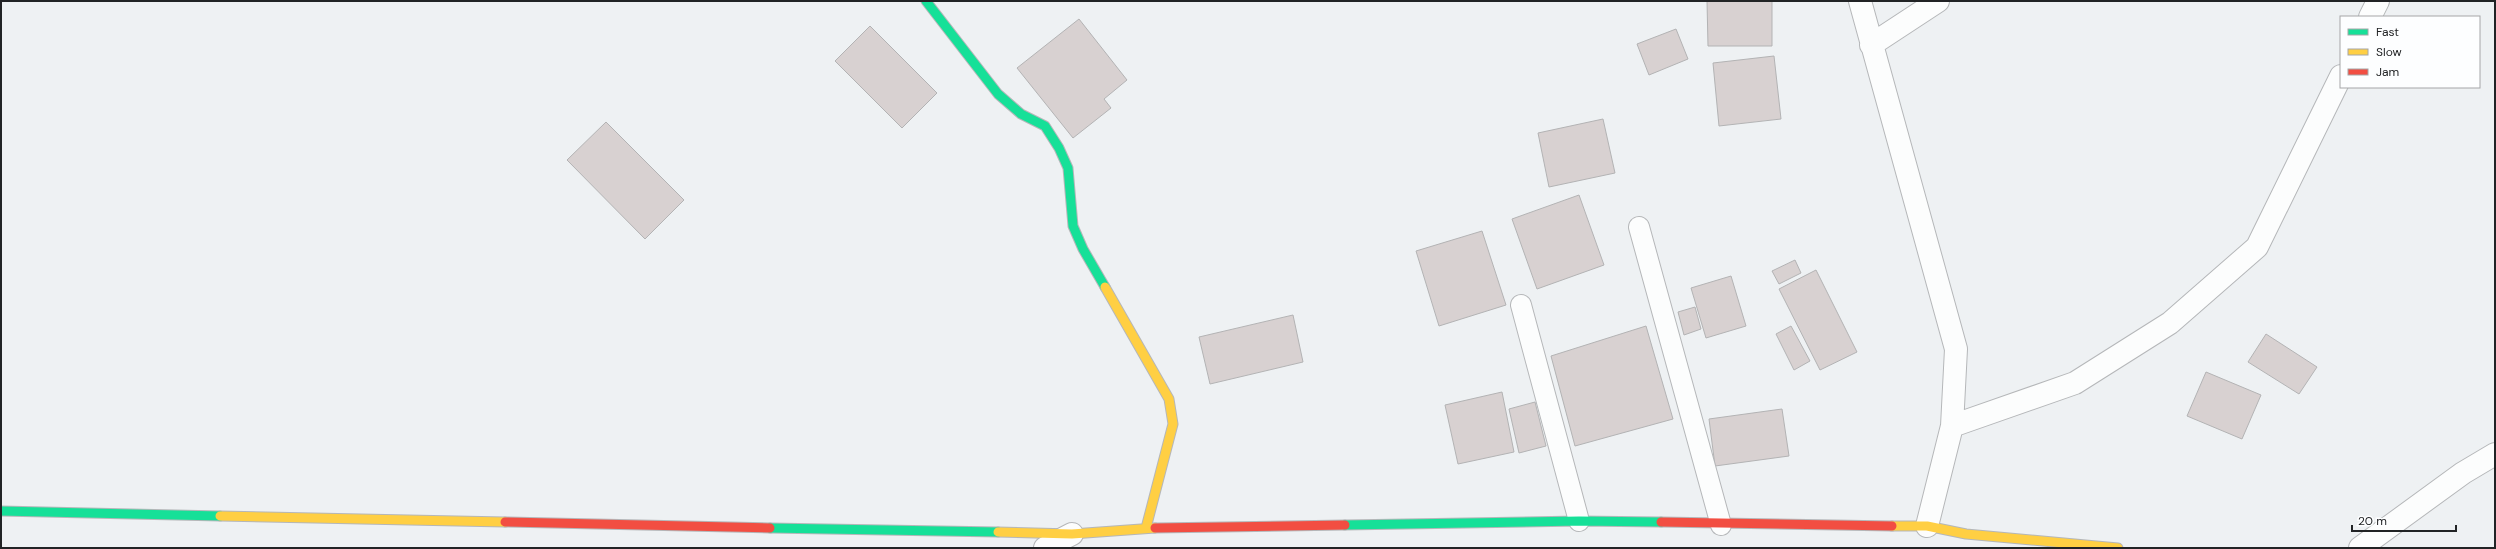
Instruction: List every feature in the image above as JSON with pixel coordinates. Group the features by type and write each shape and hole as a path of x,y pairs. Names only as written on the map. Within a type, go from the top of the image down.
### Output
{"street":[{"path":"926,1 998,94 1021,114 1045,126 1059,148 1068,168 1073,226 1083,249 1169,399 1173,424 1146,528"},
{"path":"1860,1 1871,46 1956,349 1952,426 1927,526"},
{"path":"1871,46 1938,1"},
{"path":"2370,16 2378,1"},
{"path":"1952,426 2075,383 2170,323 2256,247 2340,78"},
{"path":"2360,548 2463,473 2495,454"},
{"path":"1,511 1072,534 1146,528 1580,521 1721,525 1927,526 1966,541 2118,548"},
{"path":"1045,548 1072,534"}],"lane":[{"path":"1639,227 1721,525"},
{"path":"1521,305 1580,521"}],"building":[{"path":"1707,1 1772,1 1772,46 1708,46"},
{"path":"1079,19 1127,80 1104,99 1111,108 1073,138 1017,68"},
{"path":"870,26 937,93 902,128 835,61"},
{"path":"1676,29 1688,59 1649,75 1637,44"},
{"path":"1774,56 1781,119 1719,126 1713,63"},
{"path":"1603,119 1615,173 1549,187 1538,133"},
{"path":"606,122 684,200 645,239 567,160"},
{"path":"1579,195 1604,265 1537,289 1512,219"},
{"path":"1482,231 1506,305 1439,326 1416,251"},
{"path":"1795,260 1801,273 1779,284 1772,271"},
{"path":"1816,270 1857,352 1820,370 1779,289"},
{"path":"1731,276 1746,326 1706,338 1691,288"},
{"path":"1695,307 1701,329 1684,335 1678,312"},
{"path":"1293,315 1303,362 1210,384 1199,337"},
{"path":"1646,326 1673,419 1575,446 1551,356"},
{"path":"1791,326 1810,361 1794,370 1776,334"},
{"path":"2266,334 2317,367 2299,394 2248,362"},
{"path":"2206,372 2261,395 2242,439 2187,416"},
{"path":"1502,392 1514,452 1458,464 1445,405"},
{"path":"1535,402 1546,446 1519,453 1509,409"},
{"path":"1782,409 1789,456 1715,466 1709,419"}],"traffic: fast":[{"path":"926,1 998,94 1021,114 1045,126 1059,148 1068,168 1073,226 1083,249 1105,287"},
{"path":"1,511 220,516"},
{"path":"1345,525 1579,521 1661,522"},
{"path":"770,528 998,532"}],"traffic: slow":[{"path":"1105,287 1169,399 1173,424 1146,528"},
{"path":"220,516 505,522"},
{"path":"1892,526 1927,526 1966,534 2118,548"},
{"path":"998,532 1072,534 1155,528"}],"traffic: jam":[{"path":"505,522 770,528"},
{"path":"1661,522 1892,526"},
{"path":"1155,528 1345,525"}]}
